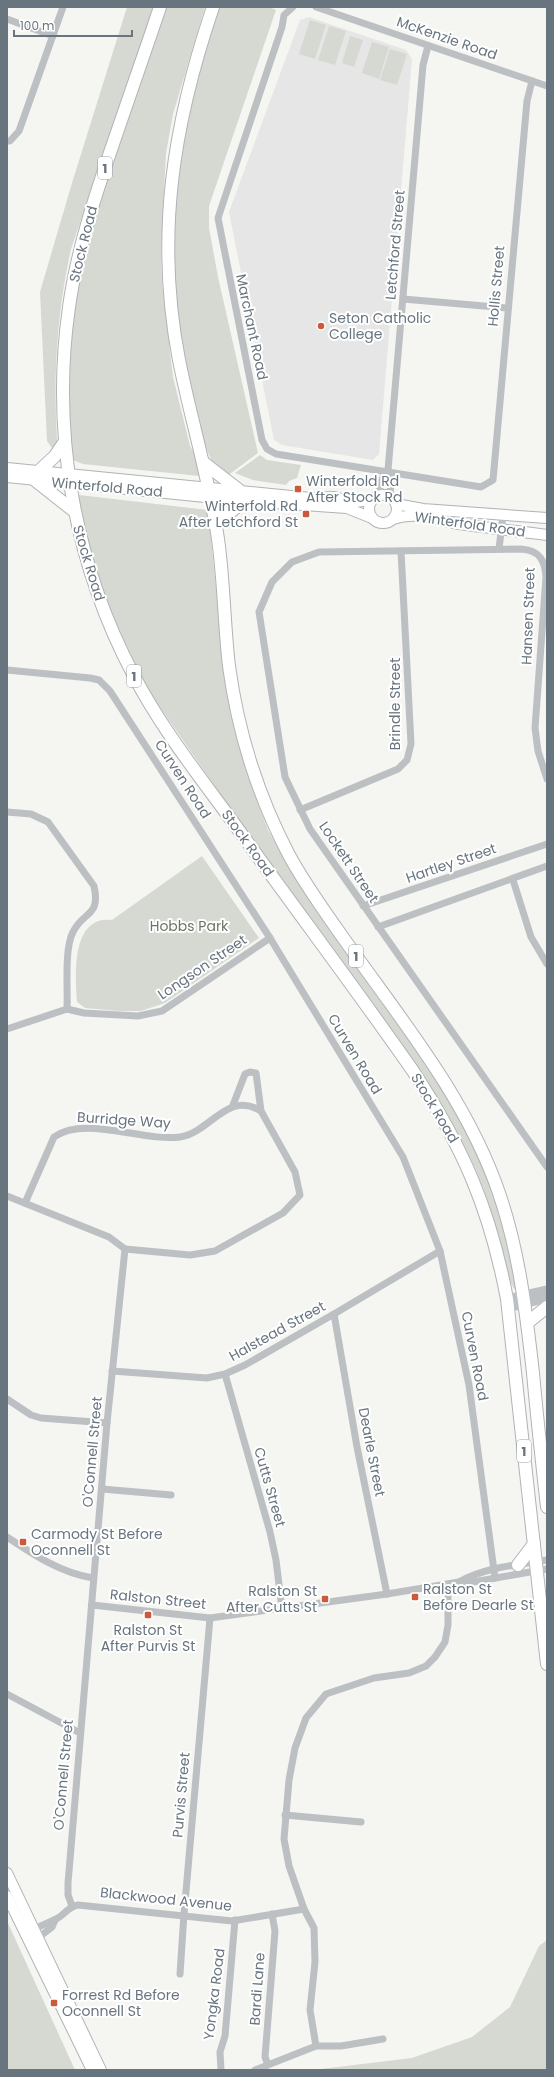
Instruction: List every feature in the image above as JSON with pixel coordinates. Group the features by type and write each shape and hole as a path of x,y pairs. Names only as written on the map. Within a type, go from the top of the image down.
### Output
{"highway":[{"name":"Stock Road","path":"160,7 94,198 79,255 69,307 64,359 62,405 69,478 74,511 81,541 99,598 121,650 147,698 184,755 405,1059 445,1121 470,1170 496,1246 508,1304 534,1544 542,1565 547,1664"},
{"name":"Stock Road","path":"213,7 184,105 172,177 168,222 169,278 174,329 186,392 204,463 215,523 233,694 246,749 265,805 291,859 307,885 436,1068 468,1121 499,1191 513,1240 525,1300 547,1507"},
{"path":"65,441 55,456 37,476 74,511"},
{"path":"204,463 239,490"},
{"path":"215,523 245,501"},
{"path":"528,1323 547,1307"},
{"path":"518,1565 534,1544"}],"main road":[{"name":"Winterfold Road","path":"7,468 37,476"},
{"name":"Winterfold Road","path":"7,477 37,476 69,478 209,492 245,501 348,508 372,518"},
{"name":"Winterfold Road","path":"209,492 239,490 311,498 334,497 355,502 375,498"},
{"path":"375,498 393,500 397,512 393,519 382,523 372,518 368,511 375,498"},
{"name":"Winterfold Road","path":"393,500 423,509 547,518"},
{"name":"Winterfold Road","path":"393,519 403,516 421,515 456,523 547,535"},
{"path":"9,1883 92,2070"},
{"path":"7,1896 32,1936 70,2004 101,2070"}],"street":[{"path":"8,141 19,131 63,7"},
{"name":"Marchant Road","path":"293,7 284,15 282,27 219,211 218,218 261,433 267,449 276,454 287,456 388,470 481,487"},
{"name":"McKenzie Road","path":"316,7 547,86"},
{"path":"7,19 53,36"},
{"name":"Letchford Street","path":"393,500 391,480 388,470 423,65 428,46"},
{"name":"Hollis Street","path":"481,487 493,480 495,471 507,308 527,101 532,82"},
{"path":"403,299 507,308"},
{"name":"Letchford Street","path":"375,498 382,479 388,470"},
{"path":"499,549 503,515"},
{"name":"Hansen Street","path":"319,552 499,549 534,551 545,563 546,577 535,720 538,751 547,779"},
{"name":"Brindle Street","path":"300,810 398,769 407,760 411,744 401,551"},
{"name":"Lockett Street","path":"319,552 292,562 272,582 259,612 285,777 310,829 546,1164"},
{"name":"Curven Road","path":"7,670 90,678 99,680 110,691 270,938 403,1157 440,1251 469,1385 495,1578"},
{"path":"7,812 31,814 48,822 94,886 97,898 93,910 73,931 69,944 67,1009 7,1029"},
{"name":"Hartley Street","path":"363,906 547,844"},
{"path":"378,927 513,880 547,866"},
{"path":"513,880 531,937 547,964"},
{"name":"Longson Street","path":"67,1009 84,1013 138,1016 162,1011 270,938"},
{"path":"7,1196 109,1237 125,1249 190,1255 215,1251 283,1213 300,1195 295,1172 261,1111 256,1073 250,1072 245,1074 233,1106 251,1105 261,1111"},
{"name":"Burridge Way","path":"25,1203 54,1137 63,1131 87,1128 164,1137 181,1137 195,1131 233,1106"},
{"name":"O'Connell Street","path":"72,1906 67,1890 107,1423 125,1249"},
{"name":"Halstead Street","path":"112,1371 207,1378 225,1374 245,1365 440,1251"},
{"path":"525,1300 547,1290"},
{"path":"508,1304 525,1300 547,1298"},
{"name":"Dearle Street","path":"334,1314 357,1447 387,1594"},
{"name":"Cutts Street","path":"225,1374 270,1532 276,1560 282,1609"},
{"path":"7,1399 31,1415 41,1418 107,1423"},
{"path":"102,1489 171,1495"},
{"path":"7,1537 63,1570 80,1576 93,1578"},
{"name":"Ralston Street","path":"459,1582 470,1576 494,1569 518,1565 542,1565"},
{"name":"Ralston Street","path":"92,1605 210,1618 387,1594 459,1582 473,1582 495,1578 542,1565"},
{"path":"316,2046 310,2010 315,1962 314,1928 304,1909 289,1866 284,1839 290,1767 295,1748 306,1718 326,1694 374,1678 410,1673 426,1666 435,1657 444,1642 448,1625 448,1597"},
{"name":"Purvis Street","path":"180,1974 210,1618"},
{"path":"7,1694 80,1733"},
{"path":"285,1815 361,1822"},
{"name":"Blackwood Avenue","path":"72,1906 88,1905 235,1920 304,1909"},
{"path":"32,1936 48,1922 55,1920 72,1906"},
{"name":"Bardi Lane","path":"268,2065 265,2058 275,1931 272,1914"},
{"name":"Yongka Road","path":"221,2070 220,2052 225,2036 235,1920"},
{"path":"255,2070 316,2046 342,2046 383,2039"}],"shaded area":[{"name":"Seton Catholic College","path":"309,17 406,50 412,59 379,454 373,460 282,445 274,440 229,212 300,20"}],"green space":[{"path":"127,7 154,7 71,249 59,320 56,367 57,439 56,446 52,448 47,441 40,292 72,183"},
{"path":"166,7 205,7 173,114 166,153 161,251 162,282 173,377 190,446 197,458 200,474 199,476 83,464 73,460 68,400 71,342 79,285 92,229 108,173"},
{"path":"218,7 269,7 276,10 209,206 209,228 218,277 258,453 227,476 215,466 210,458 192,394 182,344 176,295 175,247 176,199 182,151 191,103 203,55"},
{"path":"310,20 326,25 315,59 299,54"},
{"path":"329,26 346,31 335,65 318,60"},
{"path":"350,36 363,40 354,67 342,63"},
{"path":"372,42 389,47 379,79 362,73"},
{"path":"390,49 407,54 397,85 380,80"},
{"path":"260,455 267,460 301,465 297,478 289,481 286,485 253,480 235,473"},
{"path":"79,495 208,510 226,683 235,732 268,830 314,908 438,1081 462,1122 490,1182 501,1215 518,1287 514,1289 511,1283 490,1207 475,1168 466,1148 434,1093 411,1057 216,788 148,690 112,615 89,551 77,497"},
{"name":"Hobbs Park","path":"202,856 259,938 165,1003 141,1011 119,1011 85,1008 77,1002 76,963 78,949 82,937 89,927 99,921 112,920"},
{"path":"7,1921 75,2070 7,2070"},
{"path":"547,1940 547,2070 313,2070 412,2058 472,2037 510,2007 539,1946"}],"place":[{"name":"Seton Catholic College","path":"321,326"},
{"name":"Winterfold Rd After Stock Rd","path":"298,489"},
{"name":"Winterfold Rd After Letchford St","path":"306,514"},
{"name":"Carmody St Before Oconnell St","path":"23,1542"},
{"name":"Ralston St Before Dearle St","path":"415,1597"},
{"name":"Ralston St After Cutts St","path":"325,1599"},
{"name":"Ralston St After Purvis St","path":"148,1615"},
{"name":"Forrest Rd Before Oconnell St","path":"54,2003"}]}
